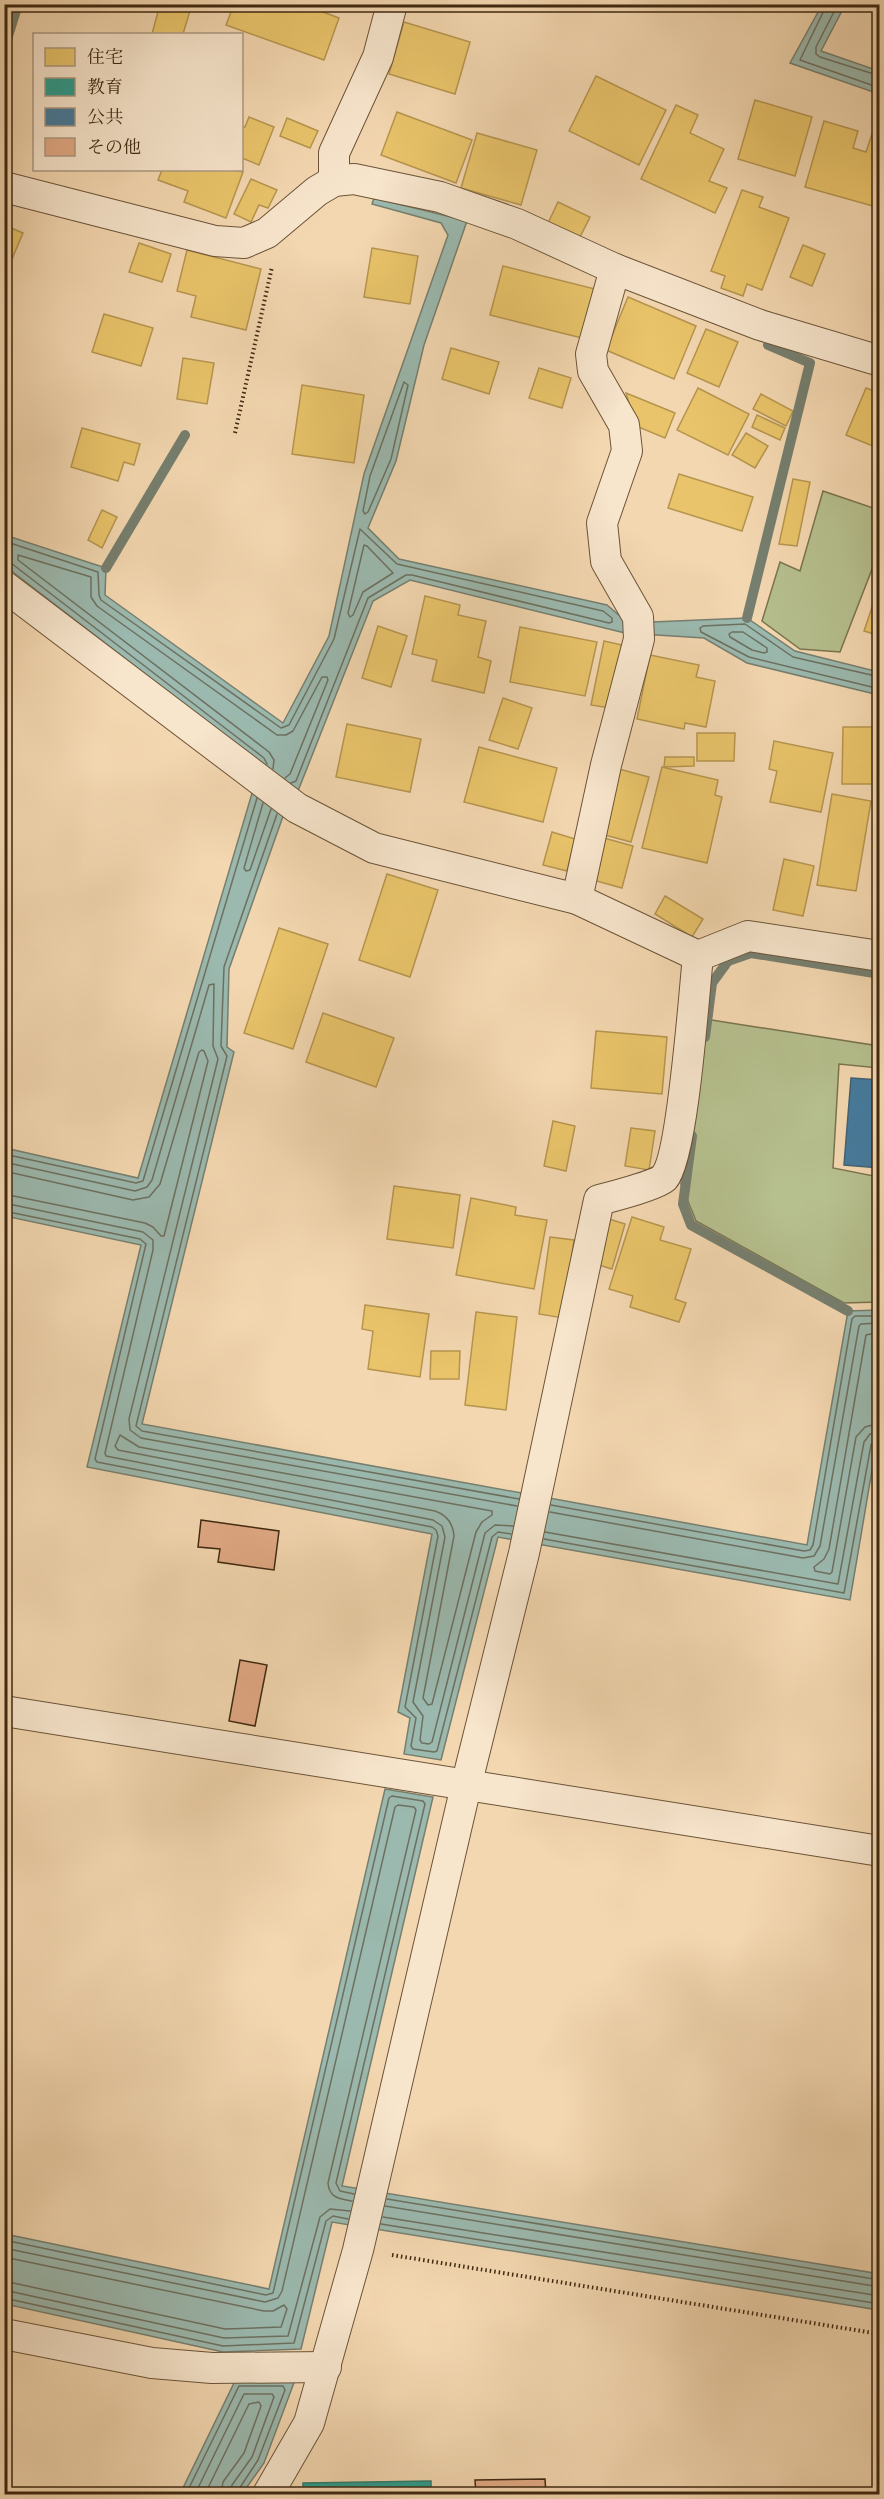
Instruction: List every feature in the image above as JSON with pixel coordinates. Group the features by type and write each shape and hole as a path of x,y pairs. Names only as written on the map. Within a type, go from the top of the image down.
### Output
{"street":[{"path":"334,181 334,153 378,57 392,4"},
{"path":"4,187 215,241 244,243 267,233 317,191 334,181 354,179 440,197 516,224 615,269 760,325 879,361"},
{"path":"577,899 638,628 606,561 602,523 627,451 624,425 593,371 591,354 615,269"},
{"path":"4,586 297,808 374,848 577,899 698,956 748,936 879,956"},
{"path":"268,2494 309,2423 359,2242 466,1786 525,1553 599,1200 662,1180 671,1168 685,1084 698,956"},
{"path":"4,1711 879,1851"},
{"path":"4,2334 162,2364 212,2368 326,2367"}],"path":[{"path":"235,433 273,268 244,243"},
{"path":"359,2242 879,2334"}],"green space":[{"path":"823,491 879,510 879,551 840,652 800,649 762,621 780,562 800,571"},
{"path":"705,1019 879,1046 879,1068 839,1064 833,1168 879,1177 879,1302 844,1303 696,1221 681,1184"}],"water":[{"path":"822,5 845,5 821,51 879,71 879,94 790,63"},
{"path":"374,198 467,221 424,345 396,461 368,528 399,559 607,605 628,623 747,618 795,651 879,672 879,695 747,663 704,638 625,633 410,580 373,601 298,791 293,788 229,969 227,1047 234,1052 142,1424 807,1545 848,1311 879,1310 879,1429 850,1600 498,1537 441,1760 404,1754 410,1718 398,1712 432,1534 87,1467 141,1245 5,1216 5,1148 138,1178 261,763 5,566 5,535 106,568 105,595 283,723 329,636 364,474 448,235 441,223 372,204"},
{"path":"385,1789 433,1797 342,2186 880,2274 879,2310 332,2222 301,2349 223,2352 5,2304 5,2234 269,2289"},
{"path":"236,2379 295,2380 264,2463 242,2494 180,2494"}],"building: 住宅":[{"path":"160,4 192,4 183,33 152,33"},
{"path":"234,4 302,4 339,18 324,60 226,25"},
{"path":"404,22 470,42 455,94 389,74"},
{"path":"596,76 666,110 639,165 569,131"},
{"path":"755,100 812,117 795,176 738,159"},
{"path":"676,105 698,115 690,133 724,149 709,181 727,188 715,213 641,179"},
{"path":"397,112 472,140 456,183 381,155"},
{"path":"249,117 274,127 259,165 243,158 243,126 245,127"},
{"path":"287,118 318,131 310,148 280,136"},
{"path":"824,121 858,131 853,148 866,152 872,134 880,137 880,208 805,187"},
{"path":"477,133 537,150 521,205 461,188"},
{"path":"162,171 243,172 226,218 184,202 188,191 158,180"},
{"path":"251,179 277,190 268,208 259,205 251,222 234,214"},
{"path":"742,190 763,197 759,207 789,218 762,290 747,284 743,296 721,288 725,276 711,271"},
{"path":"558,202 590,217 580,237 548,223"},
{"path":"4,225 23,233 4,278"},
{"path":"139,243 171,254 162,282 129,272"},
{"path":"803,245 825,254 812,286 790,277"},
{"path":"372,248 418,256 410,304 364,297"},
{"path":"187,250 261,269 246,330 191,317 196,296 177,291"},
{"path":"503,266 595,289 582,338 490,315"},
{"path":"628,297 696,326 674,379 606,350"},
{"path":"104,314 153,328 141,366 92,352"},
{"path":"706,329 738,342 719,387 687,373"},
{"path":"451,348 499,362 489,394 442,379"},
{"path":"183,358 214,363 207,404 177,399"},
{"path":"539,368 571,378 562,408 529,398"},
{"path":"302,385 364,395 354,463 292,454"},
{"path":"698,388 749,414 728,455 677,430"},
{"path":"866,388 880,393 880,449 846,435"},
{"path":"626,393 675,413 665,438 636,426"},
{"path":"761,394 793,411 786,426 753,409"},
{"path":"757,415 785,428 780,440 752,427"},
{"path":"82,428 140,444 134,465 124,462 118,481 71,467"},
{"path":"746,433 768,446 755,468 732,455"},
{"path":"679,474 753,497 742,531 668,508"},
{"path":"793,479 810,482 797,546 779,544"},
{"path":"102,510 117,517 102,548 88,540"},
{"path":"880,584 880,636 864,631"},
{"path":"425,596 460,605 458,615 486,621 478,657 491,661 484,693 432,681 437,660 412,654"},
{"path":"378,626 407,636 391,687 362,678"},
{"path":"520,627 597,642 585,696 510,682"},
{"path":"604,641 622,645 609,708 591,705"},
{"path":"650,655 699,665 696,677 715,681 706,727 685,723 684,729 637,719"},
{"path":"503,698 532,708 518,749 489,740"},
{"path":"347,724 421,739 410,792 336,777"},
{"path":"843,727 874,727 873,784 842,784"},
{"path":"697,733 735,733 734,761 697,761"},
{"path":"774,741 833,753 821,812 770,802 777,771 769,769"},
{"path":"479,747 557,768 543,822 464,802"},
{"path":"665,757 694,757 694,766 664,767"},
{"path":"662,767 718,780 715,795 722,797 707,863 642,848"},
{"path":"619,769 649,777 631,842 601,834"},
{"path":"832,794 871,801 856,891 817,885"},
{"path":"552,832 575,839 567,871 543,865"},
{"path":"604,838 633,846 622,888 593,880"},
{"path":"784,859 814,866 803,916 773,910"},
{"path":"387,874 438,890 410,977 359,960"},
{"path":"665,896 703,919 692,937 655,914"},
{"path":"279,928 328,944 293,1049 244,1033"},
{"path":"323,1013 394,1038 376,1087 306,1062"},
{"path":"596,1031 667,1037 662,1094 591,1088"},
{"path":"553,1121 575,1126 566,1171 544,1166"},
{"path":"631,1128 655,1131 649,1170 625,1166"},
{"path":"394,1186 460,1195 453,1248 387,1239"},
{"path":"471,1198 516,1207 515,1215 547,1220 534,1289 456,1275"},
{"path":"632,1217 664,1227 660,1240 691,1249 675,1299 686,1303 679,1322 630,1307 633,1296 609,1289"},
{"path":"606,1218 625,1224 612,1269 592,1263"},
{"path":"550,1237 574,1240 563,1318 539,1314"},
{"path":"365,1305 429,1314 420,1377 368,1369 373,1331 362,1329"},
{"path":"476,1312 517,1317 506,1410 465,1405"},
{"path":"431,1351 460,1351 459,1379 430,1379"}],"building: 教育":[{"path":"431,2481 431,2494 303,2494 303,2483"}],"building: 公共":[{"path":"851,1078 880,1080 880,1168 844,1165"}],"building: その他":[{"path":"201,1520 279,1531 274,1570 218,1562 220,1549 198,1547"},
{"path":"240,1660 267,1665 255,1726 229,1721"},
{"path":"545,2479 546,2494 476,2494 475,2480"}],"waterway":[{"path":"4,49 18,4"},
{"path":"747,618 810,363 768,345"},
{"path":"106,568 185,435"},
{"path":"705,1037 712,983 728,961 751,953 880,974"},
{"path":"692,1136 683,1204 691,1225 848,1311"}]}
